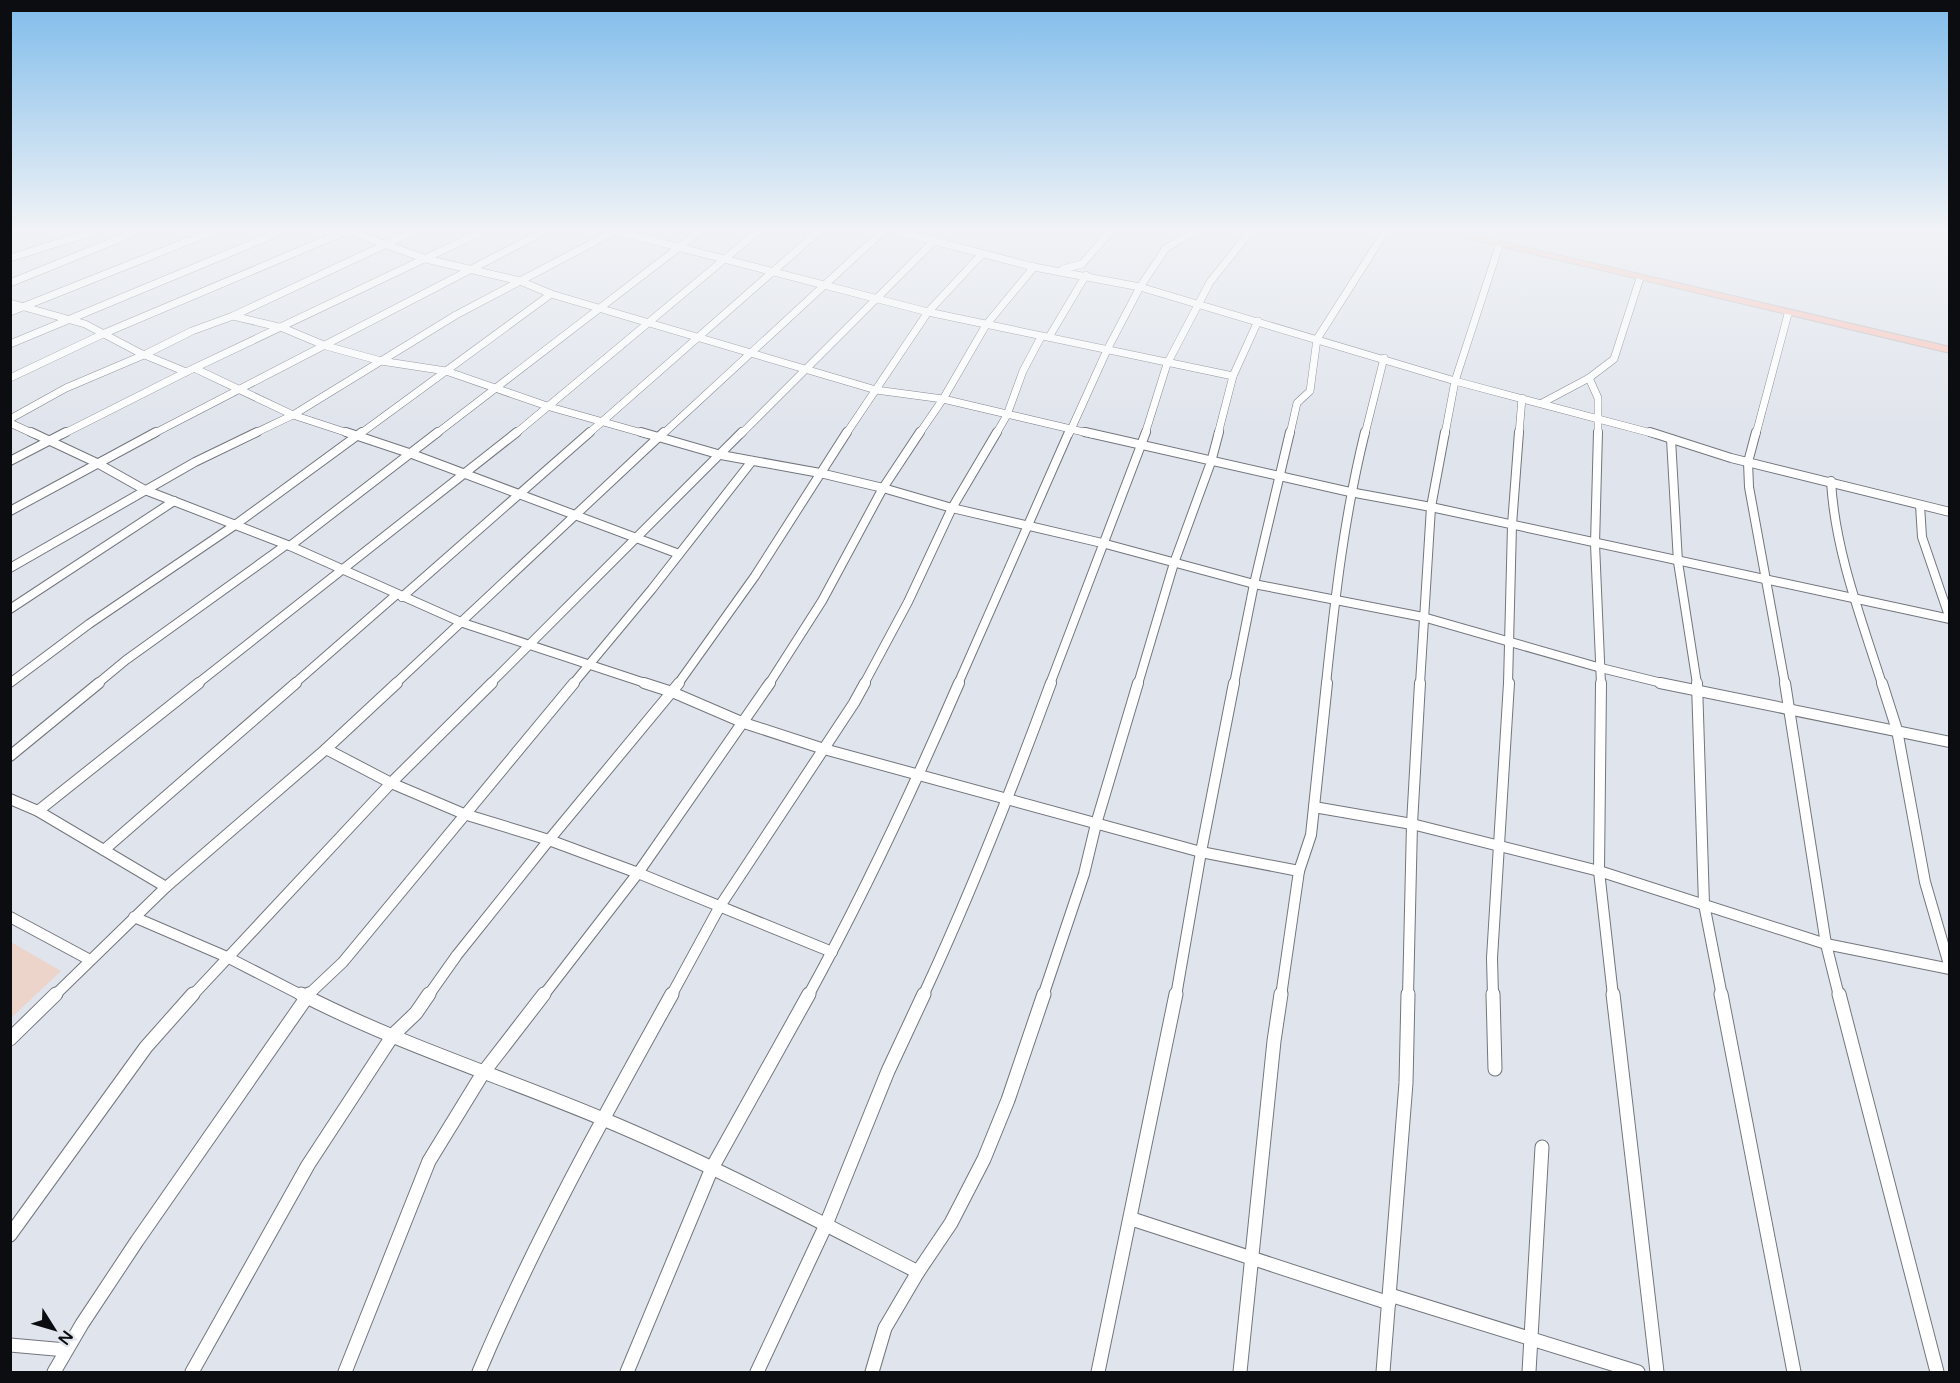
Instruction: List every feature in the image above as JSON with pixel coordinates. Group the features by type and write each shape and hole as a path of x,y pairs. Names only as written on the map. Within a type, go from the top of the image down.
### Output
{"main road":[{"path":"1716,297 1950,350"}],"street":[{"path":"10,312 52,297"},
{"path":"10,344 124,297"},
{"path":"10,378 105,333 191,297"},
{"path":"10,421 66,388 275,297"},
{"path":"10,461 186,372 347,297"},
{"path":"10,511 238,388 421,297"},
{"path":"10,568 195,462 293,415 456,315 491,297"},
{"path":"10,683 89,624 235,525 548,297"},
{"path":"560,297 876,390 943,399 1141,447 1950,619"},
{"path":"10,756 126,660 412,454 614,297"},
{"path":"38,812 340,570 550,407 679,297"},
{"path":"104,850 519,494 745,297"},
{"path":"10,1039 166,887 326,749 810,297"},
{"path":"870,297 986,325 1233,376"},
{"path":"192,1372 308,1165 393,1035 416,1013 457,955 672,692 755,576 820,473 928,312 942,297"},
{"path":"345,1372 429,1161 483,1073 638,873 744,723 822,601 883,488 943,399 986,325 1010,297"},
{"path":"478,1372 512,1294 603,1119 720,906 854,703 908,602 952,508 1007,415 1023,371 1071,297"},
{"path":"627,1372 712,1168 832,952 919,775 1027,525 1107,350 1135,297"},
{"path":"1170,297 1384,358 1455,381 1598,418 1748,462 1950,512"},
{"path":"758,1372 825,1227 888,1071 954,929 1008,799 1102,543 1141,447 1167,364 1203,297"},
{"path":"1098,1372 1132,1219 1173,1014 1201,852 1254,584 1297,403 1310,391 1317,339 1344,297"},
{"path":"1383,1372 1406,1083 1412,824 1431,507 1455,381 1483,297"},
{"path":"1542,403 1589,378 1614,359 1634,297"},
{"path":"10,1235 146,1047 227,957 355,824 391,783 876,298"},
{"path":"10,303 85,324 140,353 186,372"},
{"path":"1788,314 1748,462 1753,514 1790,711 1826,944 1937,1372"},
{"path":"233,316 283,328 326,346 381,361 446,371 550,407 721,455 820,473 883,488 952,508 1102,543 1254,584 1424,617 1601,668 1698,692 1950,742"},
{"path":"872,1372 885,1328 918,1272 951,1223 984,1159 1008,1100 1084,874 1096,824 1174,563 1211,462 1233,376 1258,321"},
{"path":"1240,1372 1274,1041 1299,871 1311,835 1335,599 1350,492 1384,358"},
{"path":"196,369 293,415 412,454 680,554"},
{"path":"1589,378 1598,398 1595,544 1601,668 1599,871 1658,1372"},
{"path":"1495,1069 1492,958 1511,641 1512,525 1522,398"},
{"path":"10,421 97,463 145,490 288,545 463,623 672,692 744,723 824,749 1096,824 1201,852 1299,871"},
{"path":"1671,439 1678,562 1698,692 1704,904 1794,1372"},
{"path":"54,1372 137,1241 306,997 343,962 680,554 752,461"},
{"path":"1314,807 1412,824 1500,848 1599,871 1826,944 1950,968 1925,882 1897,730 1855,598 1833,515 1831,481"},
{"path":"10,609 174,501"},
{"path":"1920,505 1922,537 1950,619"},
{"path":"326,749 391,783 464,814 549,840 638,873 832,952"},
{"path":"10,799 38,812 166,887"},
{"path":"10,917 90,960"},
{"path":"134,917 227,957 306,997 393,1035 483,1073 603,1119 712,1168 918,1272"},
{"path":"1529,1372 1542,1147"},
{"path":"1132,1219 1253,1258 1638,1372"},
{"path":"12,1347 66,1350"}],"shaded area":[{"path":"11,942 61,971 11,1018"}]}
